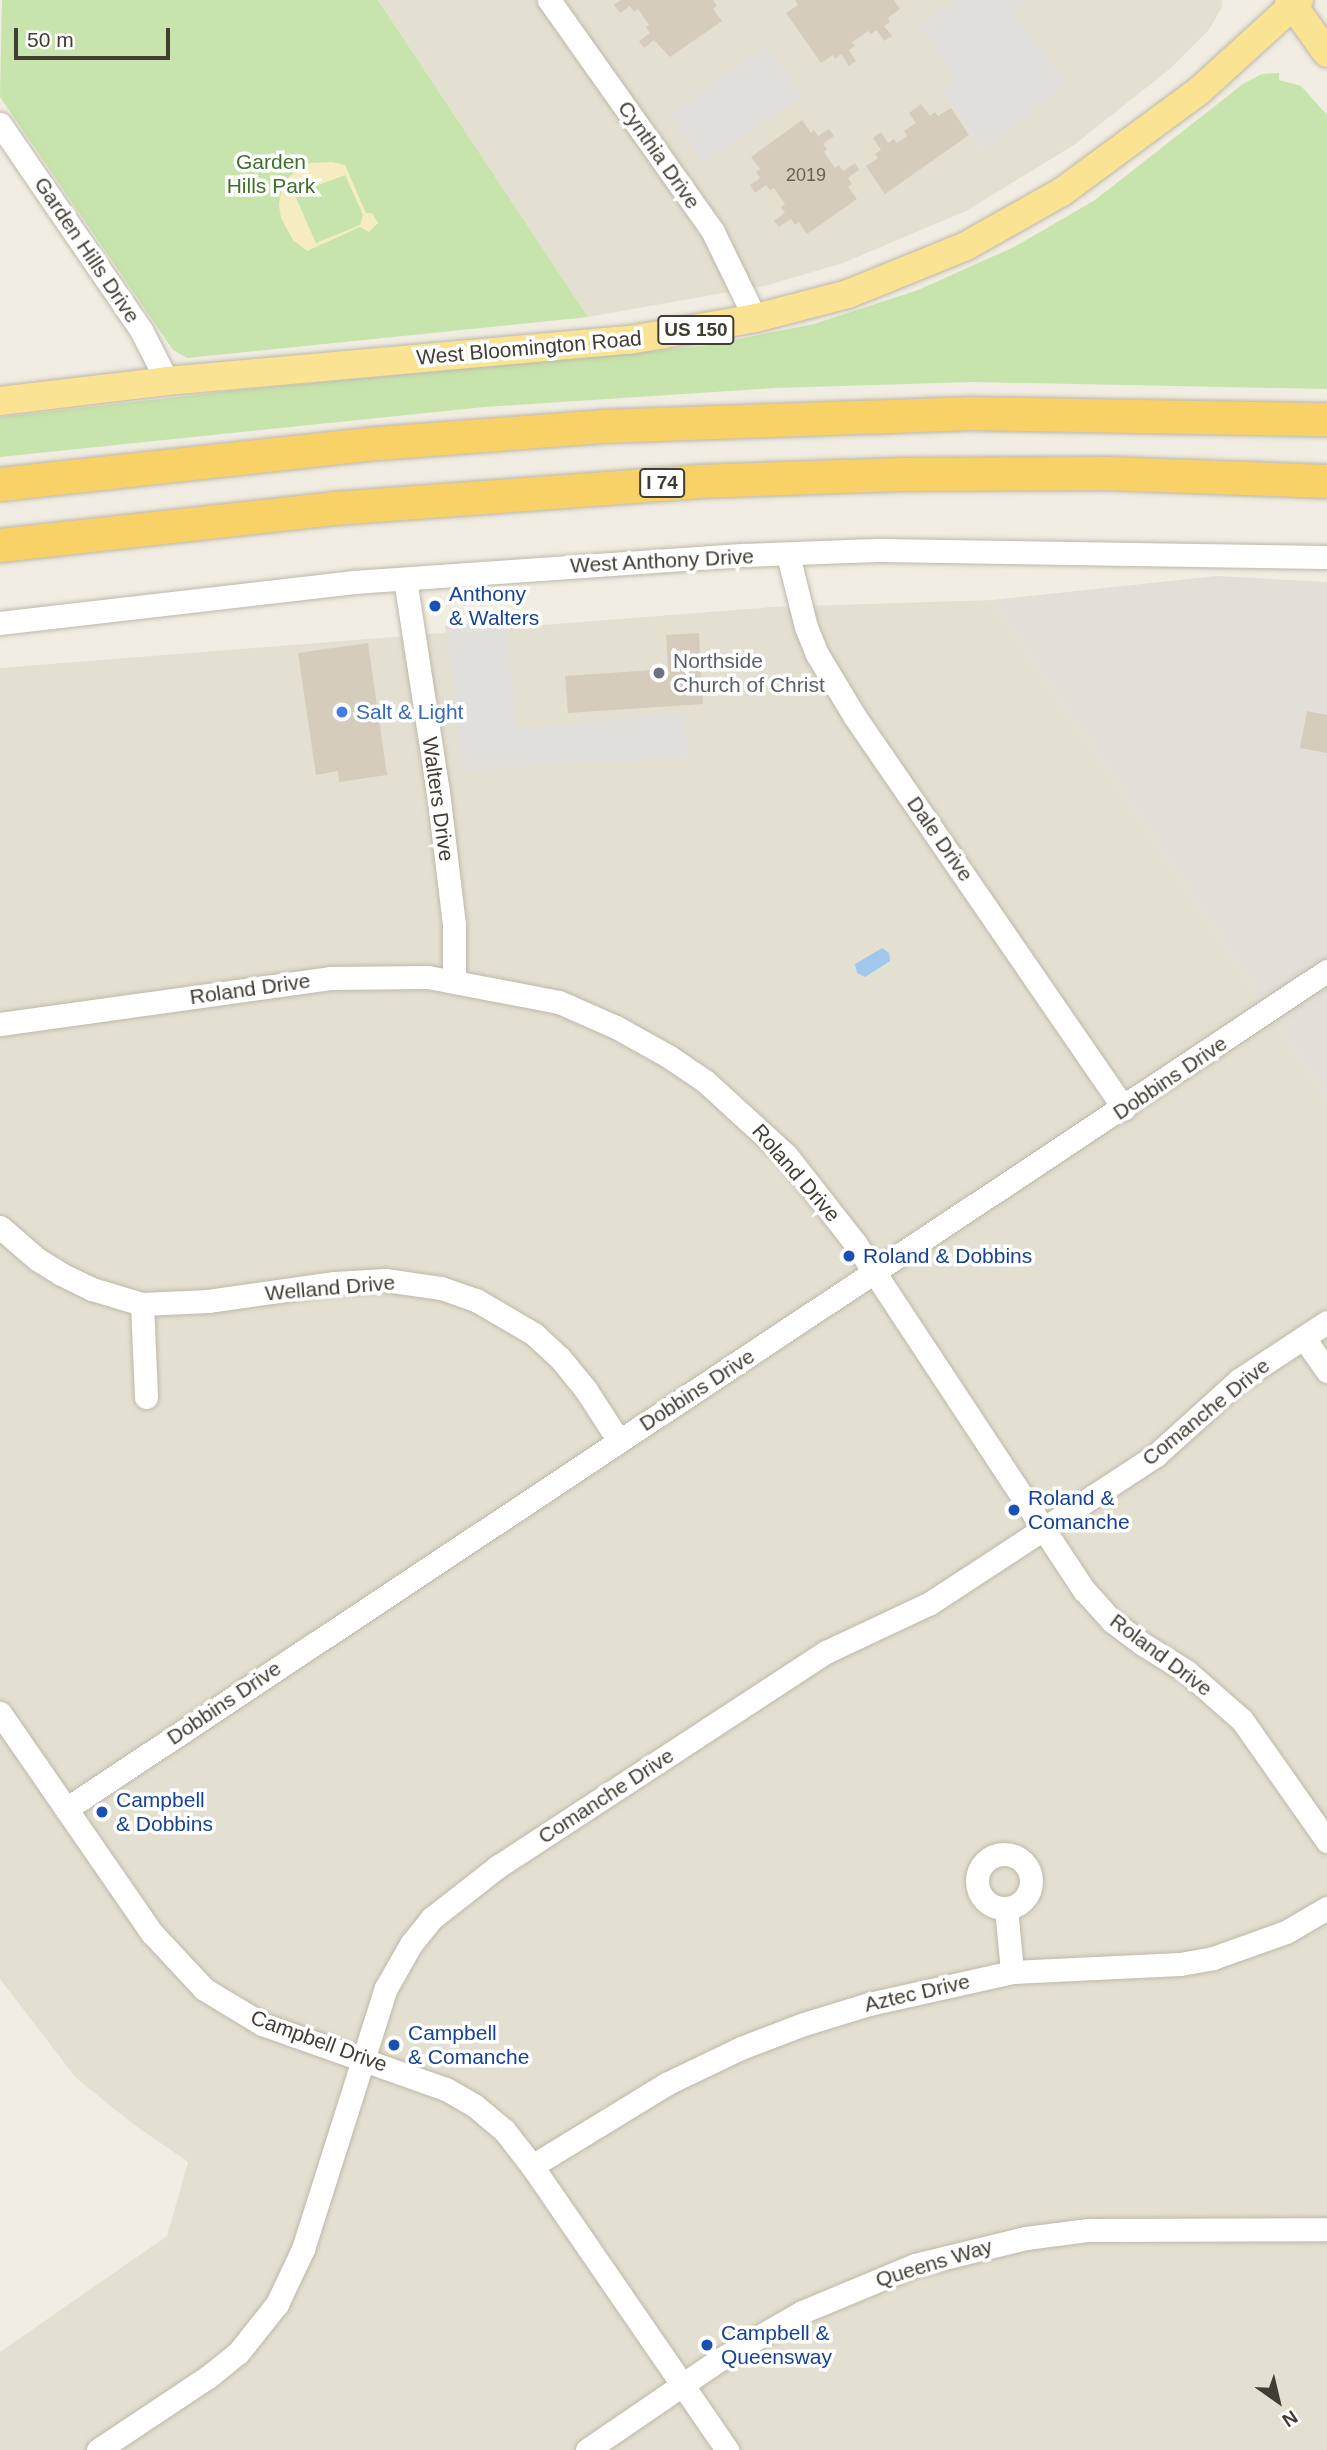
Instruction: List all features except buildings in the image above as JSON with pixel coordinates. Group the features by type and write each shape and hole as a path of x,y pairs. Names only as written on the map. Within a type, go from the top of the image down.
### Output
{"highway":[{"path":"0,484 378,443 602,426 966,413 1177,414 1327,419"},
{"name":"I 74","path":"0,545 334,508 698,481 901,474 1107,473 1282,477 1327,481"},
{"path":"1282,477 1327,487"}],"main road":[{"name":"West Bloomington Road","path":"0,401 167,381 629,340 755,318 848,294 917,268 1014,221 1062,192 1199,90 1294,2"},
{"path":"1294,2 1327,53"}],"street":[{"name":"Cynthia Drive","path":"549,0 713,232 755,318"},
{"name":"Garden Hills Drive","path":"0,124 141,330 167,381"},
{"name":"West Anthony Drive","path":"0,623 247,592 510,569 877,550 1327,557"},
{"name":"Dale Drive","path":"788,555 806,627 828,673 855,717 1124,1109"},
{"name":"Walters Drive","path":"405,579 440,805 454,924 454,980"},
{"name":"Dobbins Drive","path":"66,1809 1124,1109 1327,971"},
{"name":"Roland Drive","path":"0,1024 330,978 384,975 454,980 559,1002 616,1027 705,1081 786,1155 875,1274 1084,1590 1112,1621 1186,1671 1242,1720 1327,1841"},
{"name":"Welland Drive","path":"0,1227 37,1259 61,1274 92,1289 142,1304 208,1301 335,1283 385,1280 442,1288 486,1305 534,1334 560,1358 586,1390 619,1441"},
{"path":"142,1304 146,1397"},
{"name":"Comanche Drive","path":"98,2450 218,2369 245,2345 277,2304 303,2249 362,2059 394,1971 432,1918 464,1890 825,1652 930,1603 1156,1455 1239,1380 1327,1322"},
{"path":"1304,1338 1327,1371"},
{"name":"Campbell Drive","path":"0,1713 152,1933 204,1989 229,2007 262,2024 416,2076 474,2105 504,2130 532,2166 727,2450"},
{"path":"1006,1908 1012,1972"},
{"name":"Aztec Drive","path":"532,2166 656,2090 741,2049 869,2004 1012,1972 1180,1964 1213,1958 1276,1937 1327,1908"},
{"name":"Queens Way","path":"587,2450 681,2385 802,2312 915,2265 971,2249 1088,2230 1327,2229"}],"shaded area":[{"path":"378,0 1222,0 1222,7 1208,31 1171,68 1074,145 966,211 843,263 768,285 588,317"},
{"path":"956,0 1030,0 1014,11 1065,84 984,152 940,89 954,79 919,24"},
{"path":"766,46 801,96 703,164 669,114"},
{"path":"1217,576 1327,582 1327,1099 993,600"},
{"path":"993,600 1327,1099 1327,2450 0,2450 0,2352 167,2236 188,2162 133,2124 76,2078 0,1979 0,668 772,607"},
{"path":"506,619 516,729 684,712 688,758 463,770 445,626"}],"green space":[{"name":"Garden Hills Park","path":"2,0 378,0 588,317 187,358 173,350 0,97"},
{"path":"1279,73 1279,80 1301,86 1327,115 1327,389 973,382 775,388 484,407 0,457 0,417 230,391 703,346 814,324 918,290 1016,246 1095,200 1243,84 1262,74"}],"sand":[{"path":"332,162 345,165 366,213 372,213 378,223 369,232 360,227 307,251 293,240 281,218 279,205 282,186 290,176 310,163","holes":["345,175 363,215 360,225 316,243 296,198 300,192"]}],"water":[{"path":"882,948 889,953 890,961 865,977 857,973 855,964"}],"place":[{"name":"Anthony & Walters","path":"435,606"},
{"name":"Northside Church of Christ","path":"659,673"},
{"name":"Salt & Light","path":"342,712"},
{"name":"Roland & Dobbins","path":"849,1256"},
{"name":"Roland & Comanche","path":"1014,1510"},
{"name":"Campbell & Dobbins","path":"102,1812"},
{"name":"Campbell & Comanche","path":"394,2045"},
{"name":"Campbell & Queensway","path":"707,2345"}]}
